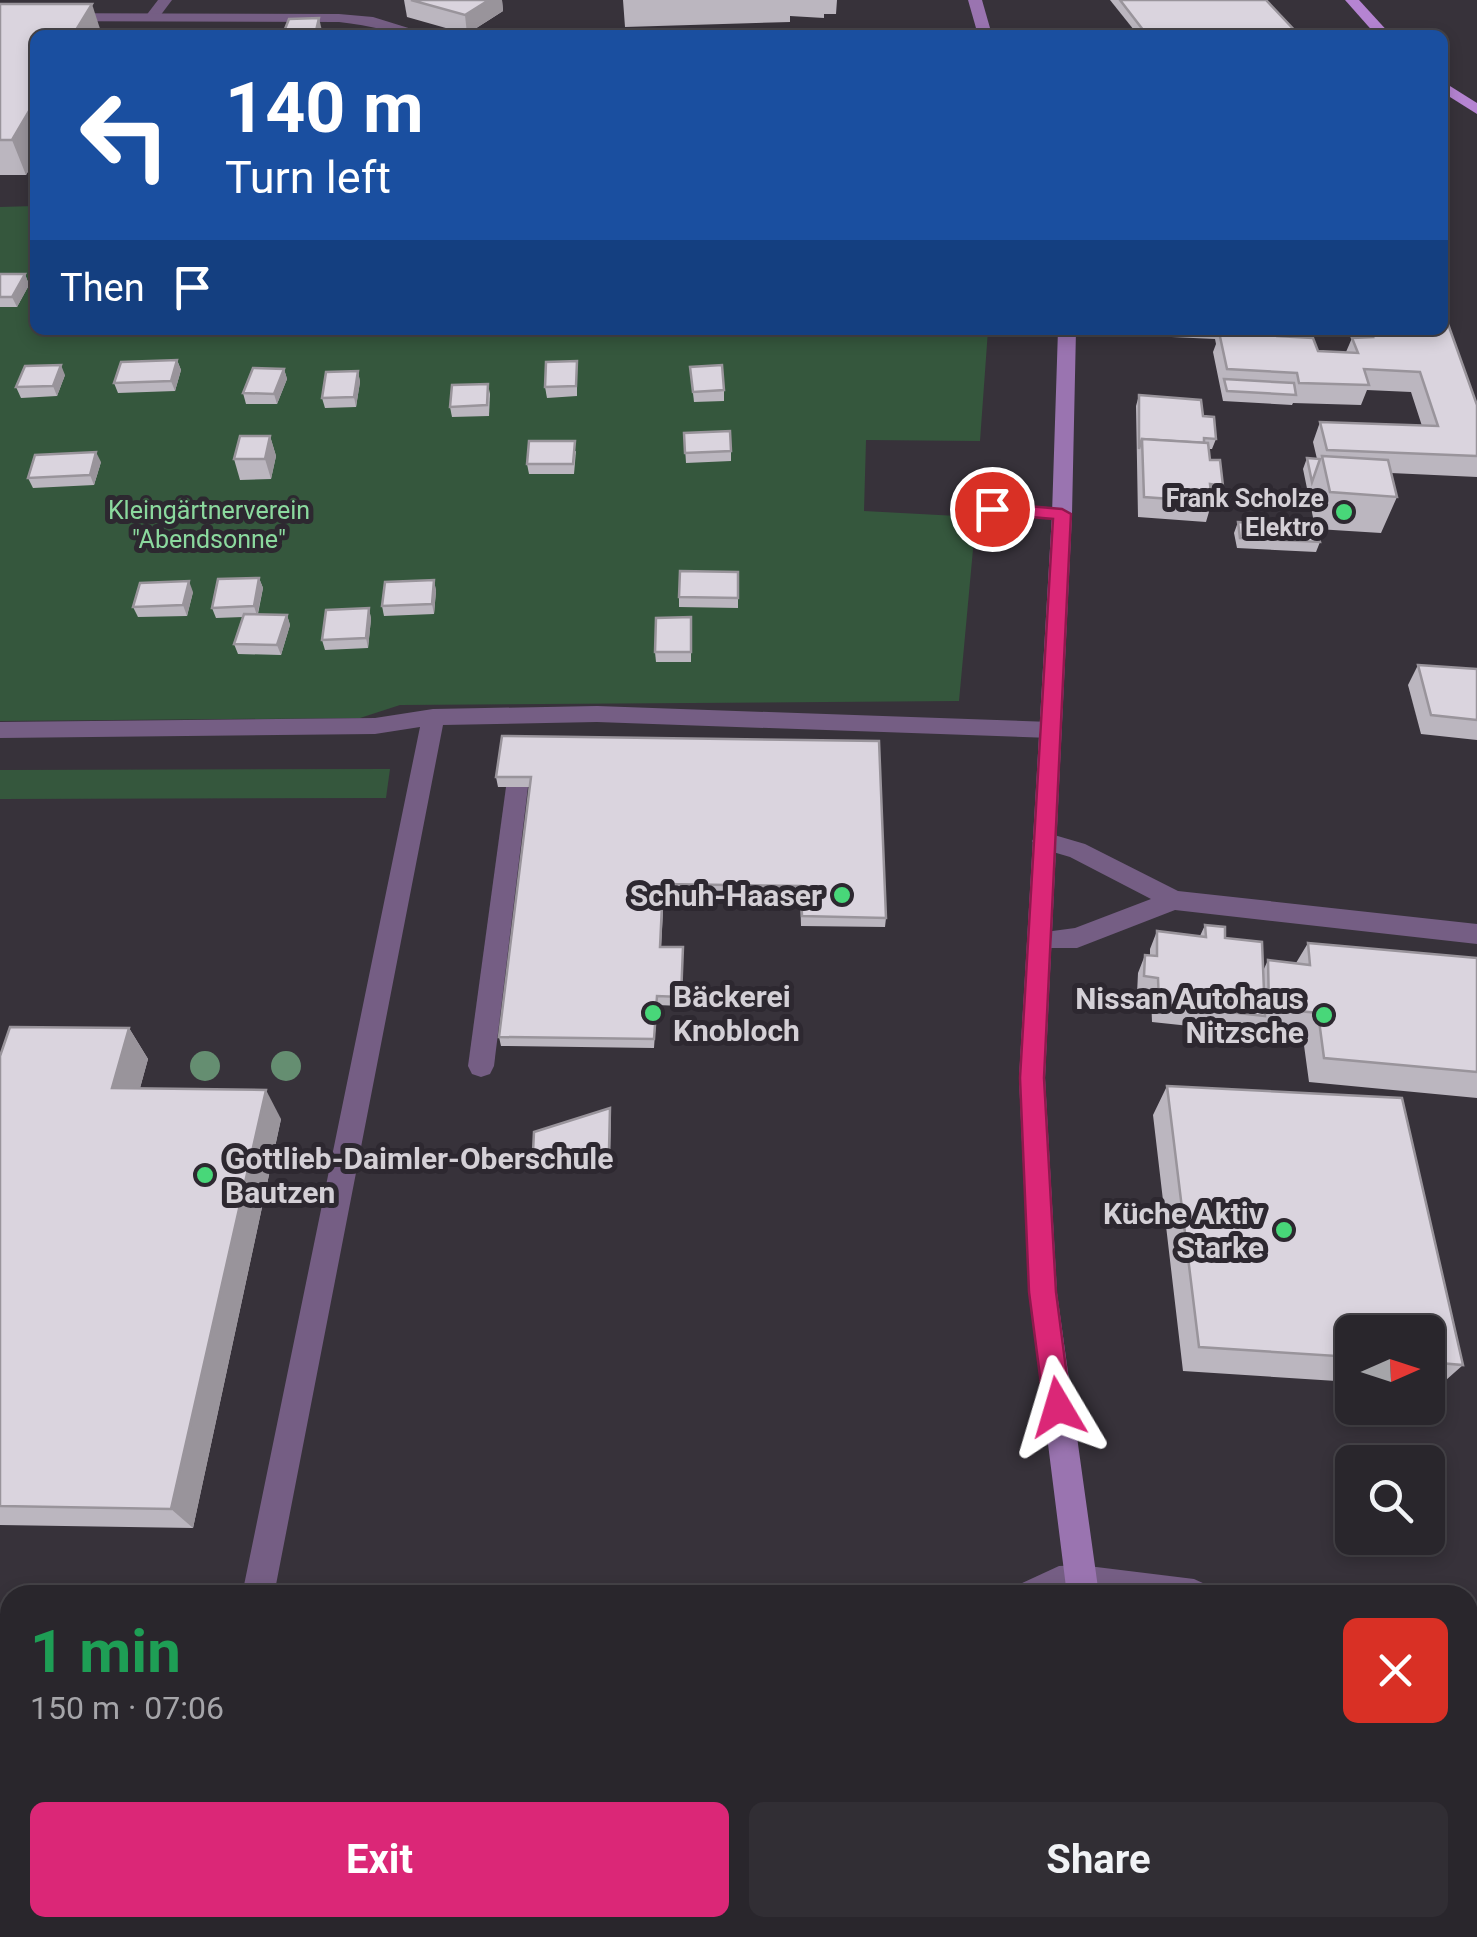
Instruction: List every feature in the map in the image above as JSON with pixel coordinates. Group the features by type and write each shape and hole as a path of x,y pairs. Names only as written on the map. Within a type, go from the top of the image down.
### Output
{"main road":[{"path":"975,0 984,30"},
{"path":"1352,0 1379,30"},
{"path":"1448,89 1477,110"},
{"path":"1067,335 1062,514 1032,1078 1042,1292 1082,1585"}],"street":[{"path":"152,18 165,0"},
{"path":"0,18 339,18 374,21 406,30"},
{"path":"992,509 1062,514"},
{"path":"0,730 374,726 432,717 598,714 1051,730"},
{"path":"260,1585 432,717"},
{"path":"480,1066 517,787"},
{"path":"1044,840 1078,850 1174,900 1477,934"},
{"path":"1039,941 1077,938 1174,900"}],"green space":[{"name":"Kleingärtnerverein \"Abendsonne\"","path":"30,206 30,335 988,335 980,441 866,440 864,511 976,517 959,701 400,705 360,718 0,721 0,207"},
{"path":"390,769 386,798 0,799 0,770"}],"building":[{"path":"411,0 489,0 465,15"},
{"path":"1120,0 1266,0 1294,30 1143,30"},
{"path":"0,4 92,4 76,30 30,30 30,109 12,140 0,140"},
{"path":"319,18 316,30 254,30 285,29 289,19"},
{"path":"0,274 25,274 12,297 0,297"},
{"path":"1448,324 1477,405 1477,456 1327,450 1320,422 1438,426 1420,372 1364,369 1369,385 1299,383 1297,373 1227,369 1220,335 1313,338 1318,351 1358,353 1352,338 1448,335"},
{"path":"177,360 171,381 114,383 121,362"},
{"path":"577,361 576,386 545,387 546,362"},
{"path":"61,365 53,386 16,387 25,366"},
{"path":"722,365 724,390 693,392 690,367"},
{"path":"253,368 284,369 274,394 243,393"},
{"path":"358,371 354,397 322,398 326,372"},
{"path":"1224,379 1294,383 1296,395 1227,391"},
{"path":"488,384 487,405 450,407 452,385"},
{"path":"1139,395 1201,400 1203,416 1214,417 1216,439 1204,438 1204,443 1142,439 1139,449"},
{"path":"730,431 731,451 685,453 684,433"},
{"path":"240,436 270,436 265,459 234,459"},
{"path":"1142,439 1208,443 1210,460 1220,460 1223,486 1210,484 1212,502 1144,497"},
{"path":"529,441 575,441 573,464 527,464"},
{"path":"96,452 90,475 28,478 35,455"},
{"path":"1322,456 1388,460 1397,497 1330,492"},
{"path":"1307,458 1320,459 1312,482"},
{"path":"1238,522 1316,527 1320,542 1240,538"},
{"path":"680,571 738,572 738,598 679,597"},
{"path":"259,578 254,606 212,608 218,579"},
{"path":"434,580 432,604 382,606 385,582"},
{"path":"189,581 183,605 133,607 140,583"},
{"path":"369,608 366,638 322,640 326,610"},
{"path":"244,614 287,615 277,645 234,644"},
{"path":"691,617 691,652 655,652 656,618"},
{"path":"1418,665 1477,669 1477,720 1431,715"},
{"path":"502,736 879,741 886,918 802,916 801,886 663,884 660,947 683,947 681,997 657,996 654,1039 499,1037 531,777 496,777"},
{"path":"1205,925 1225,927 1225,938 1262,942 1265,1016 1159,1004 1158,978 1144,976 1145,955 1157,956 1157,931 1206,937"},
{"path":"1308,943 1477,958 1477,1072 1324,1058 1318,1013 1269,1008 1268,960 1310,965"},
{"path":"10,1027 129,1028 112,1088 266,1090 171,1509 0,1506 0,1056"},
{"name":"Küche Aktiv Starke","path":"1167,1086 1402,1098 1463,1365 1445,1363 1445,1315 1335,1315 1335,1356 1199,1347"},
{"path":"610,1108 609,1150 533,1152 534,1132"}],"place":[{"name":"Frank Scholze Elektro","path":"1344,512"},
{"name":"Schuh-Haaser","path":"842,895"},
{"name":"Bäckerei Knobloch","path":"653,1013"},
{"name":"Nissan Autohaus Nitzsche","path":"1324,1015"},
{"name":"Gottlieb-Daimler-Oberschule Bautzen","path":"205,1175"},
{"name":"Küche Aktiv Starke","path":"1284,1230"}],"route":[{"path":"992,509 1062,514 1032,1078 1042,1292 1058,1407"}]}
